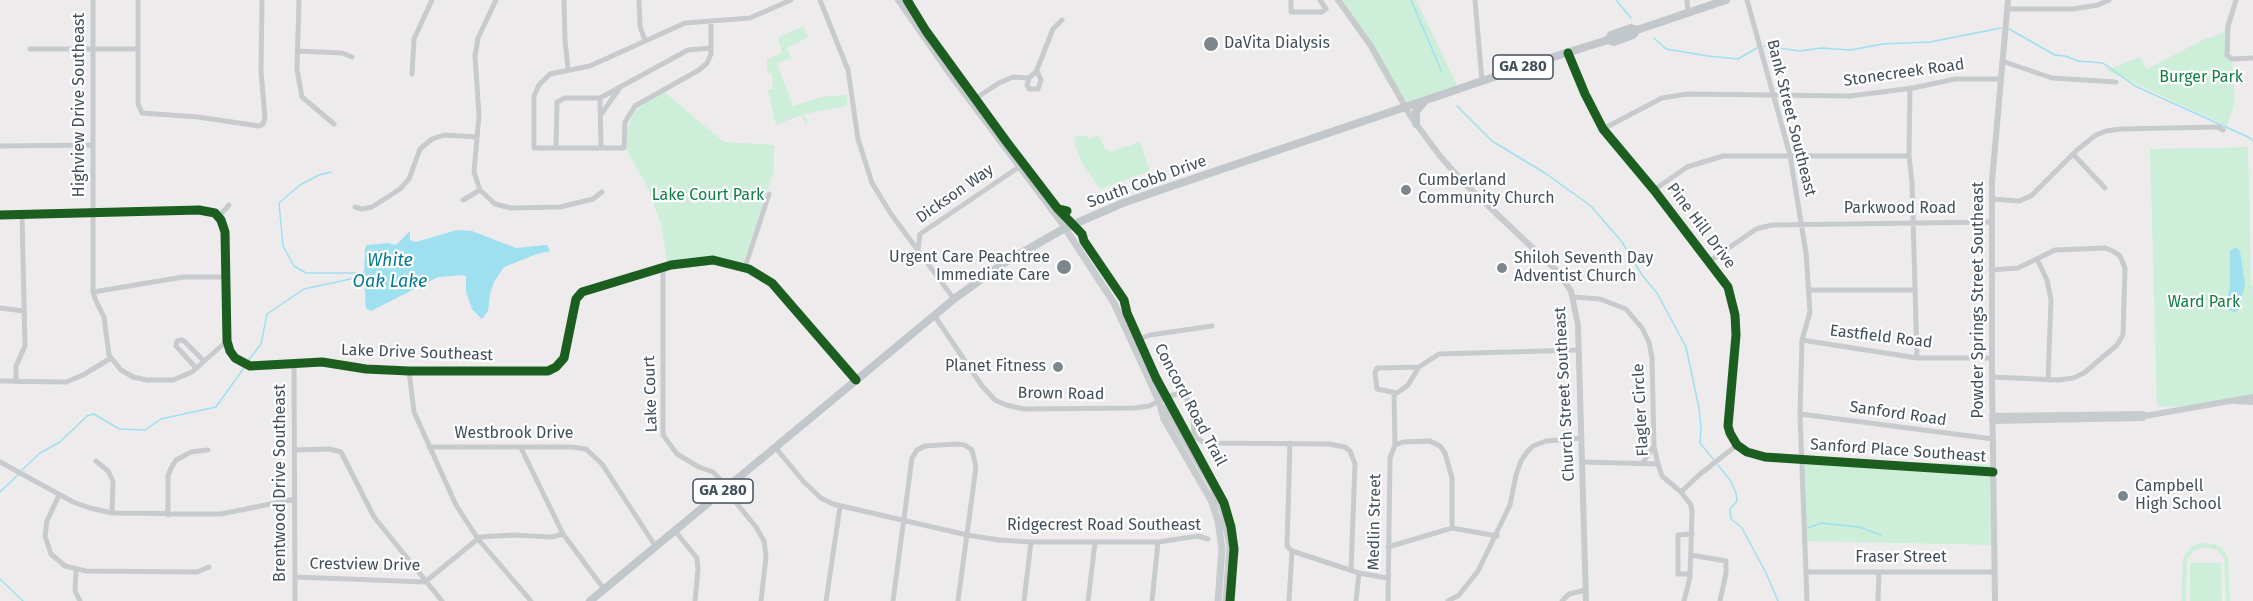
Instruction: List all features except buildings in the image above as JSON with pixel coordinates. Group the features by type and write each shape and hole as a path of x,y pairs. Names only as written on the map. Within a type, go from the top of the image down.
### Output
{"main road":[{"name":"South Cobb Drive","path":"590,601 954,299 1004,262 1065,228 1123,202 1482,81 1608,40 1614,42 1633,35 1637,30 1726,0"},
{"path":"1416,124 1416,111 1428,99"},
{"path":"1065,228 1112,298 1161,404 1164,419 1211,500 1218,521 1222,549 1218,601"},
{"path":"1161,404 1170,415 1212,486 1223,511 1230,546 1226,601"}],"street":[{"name":"Highview Drive Southeast","path":"93,0 93,292 104,317 106,342 111,358"},
{"path":"138,0 138,104 142,113 198,117 261,126 265,118 261,71 262,0"},
{"path":"299,0 297,75 302,97 325,119 334,124"},
{"path":"412,74 414,39 432,0"},
{"path":"496,0 476,47 479,115 474,172 480,190 495,204 511,208 553,208 593,199 602,192"},
{"path":"564,0 568,69"},
{"path":"639,0 640,26 645,41"},
{"path":"711,21 710,59 703,67 640,102 632,109 625,122 624,148 534,148 534,96 544,78 556,72 590,66 685,23 711,21 750,18 791,0"},
{"path":"820,0 848,70 858,139 870,176 883,202 954,299"},
{"path":"898,0 970,102 1065,228"},
{"path":"1291,0 1291,12 1322,12 1326,9 1320,0"},
{"name":"Church Street Southeast","path":"1338,0 1371,46 1416,124 1451,170 1556,270 1567,284 1573,297 1577,314 1586,601"},
{"path":"1475,0 1482,81"},
{"path":"1687,0 1688,13"},
{"name":"Bank Street Southeast","path":"1747,0 1790,155 1802,223 1809,290 1810,312 1802,340 1800,414 1807,601"},
{"name":"Powder Springs Street Southeast","path":"1995,601 1992,167 2008,0"},
{"path":"2007,9 2073,9 2098,5 2109,0"},
{"path":"2236,0 2228,26 2227,55 2232,59 2253,58"},
{"path":"1037,71 1041,86 1037,90 1032,90 1028,88 1029,78 1037,71 1053,29 1062,20"},
{"path":"556,148 556,106 559,100 565,98 600,99 688,50 711,48"},
{"path":"30,49 138,49"},
{"path":"298,51 342,53 352,57"},
{"name":"Pine Hill Drive","path":"1568,53 1603,129 1654,190 1728,287 1735,315 1735,366 1728,426 1737,444"},
{"path":"2002,61 2052,78 2116,82"},
{"path":"970,102 999,82 1013,77 1029,78"},
{"name":"Stonecreek Road","path":"1603,129 1662,98 1695,94 1850,96 1955,79 2000,79"},
{"path":"602,115 620,88"},
{"path":"1910,88 1909,156 1917,358"},
{"path":"600,99 601,148"},
{"path":"1992,199 2025,200 2096,135 2111,130 2218,127 2223,130"},
{"path":"355,207 362,209 372,207 400,189 409,179 420,149 432,139 444,135 477,137"},
{"path":"0,146 93,145"},
{"path":"1654,190 1688,167 1711,158 1742,154 1909,156"},
{"path":"2073,154 2105,188"},
{"name":"Dickson Way","path":"918,250 920,234 1019,167"},
{"path":"463,200 480,190"},
{"path":"745,267 769,194"},
{"path":"219,216 229,205"},
{"path":"0,215 93,211 211,211 219,216 225,232 226,277 226,341 196,368 177,379 147,380 126,374 111,358 83,375 66,382 0,381"},
{"path":"16,382 16,366 25,345 22,215"},
{"name":"Parkwood Road","path":"1710,261 1741,238 1763,226 1802,223 1992,222"},
{"path":"1991,270 2018,268 2055,250 2105,248 2113,250 2120,256 2125,268 2124,331 2120,342 2079,376 2066,380 1992,377"},
{"path":"2037,259 2049,286 2051,300 2048,380"},
{"name":"Lake Drive Southeast","path":"226,341 232,355 244,364 255,366 322,362 366,369 409,371 548,371 556,367 564,358 573,309 578,295 663,268 709,260 745,267 762,275 778,288 856,380"},
{"name":"Lake Court","path":"663,268 663,435 677,454 713,472 756,527 764,541 766,557 761,601"},
{"path":"93,292 183,277 226,277"},
{"path":"1809,290 1915,290"},
{"name":"Flagler Circle","path":"1573,297 1590,297 1612,302 1626,309 1642,328 1649,342 1652,358 1654,446 1658,464"},
{"path":"0,308 24,311"},
{"name":"Brown Road","path":"934,315 982,386 994,400 1006,405 1024,409 1135,408 1161,404 1174,394 1186,398 1192,409 1194,433 1205,443 1290,443"},
{"path":"1132,342 1150,335 1212,326"},
{"name":"Eastfield Road","path":"1802,340 1917,358 1992,358"},
{"path":"196,368 178,349 177,341 184,341 204,361"},
{"path":"1419,367 1377,368 1375,373 1377,389 1394,394 1408,385 1419,367 1439,354 1578,350"},
{"name":"Brentwood Drive Southeast","path":"294,364 295,601"},
{"path":"409,371 414,412 456,505 478,538 531,601"},
{"name":"Medlin Street","path":"1388,601 1390,458 1395,445 1394,394"},
{"path":"2235,401 2239,398 2253,397"},
{"path":"1992,419 2143,418 2235,401 2253,402"},
{"name":"Sanford Road","path":"1800,414 1993,440"},
{"path":"1448,601 1459,595 1467,586 1497,536 1510,506 1521,461 1527,452 1533,446 1546,441 1582,438"},
{"path":"1395,445 1403,442 1431,441 1440,446 1445,453 1452,478 1452,528"},
{"path":"1351,570 1355,465 1353,457 1350,451 1338,445 1290,443 1287,546 1292,551 1359,573 1387,578"},
{"path":"1681,492 1737,444 1747,452 1759,457 1800,458"},
{"path":"892,601 911,463 917,450 929,445 965,445 972,450 976,462 958,601"},
{"path":"1642,464 1654,446"},
{"name":"Westbrook Drive","path":"429,447 571,447 586,449 602,464 656,546"},
{"name":"Ridgecrest Road Southeast","path":"775,447 803,482 826,501 840,507 967,535 999,540 1095,543 1158,542 1198,536 1208,538"},
{"path":"521,448 563,534 604,589"},
{"path":"295,450 330,449 342,452 374,517 442,601"},
{"path":"168,515 168,476 171,468 185,455 196,450 208,450"},
{"name":"Sanford Place Southeast","path":"1800,458 1993,472"},
{"path":"96,461 108,471 113,481 112,513"},
{"path":"0,462 59,495 90,508 112,513 221,514 295,499"},
{"path":"1583,462 1658,464 1662,476 1681,492 1691,505 1690,574 1684,601"},
{"path":"59,495 47,521 46,541 55,558 65,566 76,570 197,572 209,567"},
{"path":"826,601 840,507"},
{"path":"1388,547 1452,528 1497,536"},
{"path":"675,531 697,558 695,601"},
{"path":"478,538 489,535 552,537 563,534"},
{"path":"1690,574 1678,574 1678,535 1692,534"},
{"name":"Crestview Drive","path":"295,577 425,582 478,538"},
{"path":"1024,601 1031,542"},
{"path":"1152,601 1158,542"},
{"path":"1088,601 1095,543"},
{"path":"1289,601 1292,551"},
{"path":"1691,555 1726,561 1720,601"},
{"path":"76,570 75,591 80,601"},
{"name":"Fraser Street","path":"1806,572 1995,572"},
{"path":"1878,601 1879,572"},
{"path":"1356,601 1359,573"},
{"path":"1562,601 1569,594 1586,590"}],"green space":[{"path":"1336,0 1416,0 1460,91 1406,111 1379,69 1362,36"},
{"path":"803,26 808,37 787,48 791,58 777,63 793,106 820,97 847,95 847,106 804,114 808,123 805,124 801,115 776,125 768,90 773,89 772,73 767,73 767,59 782,53 778,38"},
{"name":"Burger Park","path":"2228,26 2226,51 2232,59 2235,102 2227,126 2106,70 2140,57 2147,69 2205,39 2219,35"},
{"name":"Lake Court Park","path":"664,92 724,142 774,145 774,171 743,262 714,258 667,262 662,227 647,186 627,151 627,130 633,114 642,105"},
{"path":"1086,135 1088,139 1099,135 1105,150 1109,152 1140,142 1150,171 1100,189 1081,161 1075,144 1074,137"},
{"name":"Ward Park","path":"2248,147 2251,285 2253,285 2253,399 2212,405 2157,407 2150,149"},
{"path":"1800,458 1992,465 1995,545 1805,541"},
{"path":"2200,543 2215,544 2223,549 2228,557 2230,601 2226,601 2224,559 2217,550 2205,547 2194,550 2187,560 2186,601 2181,601 2183,558 2191,547"},
{"path":"2190,563 2221,563 2222,601 2190,601"}],"water":[{"name":"White Oak Lake","path":"457,230 472,231 516,248 547,245 550,251 504,267 494,282 488,311 482,319 472,309 466,292 466,277 463,275 438,277 371,311 366,308 364,276 367,245 388,243 396,245 410,231 410,240 416,242"},
{"path":"2236,247 2240,251 2245,284 2239,308 2235,313 2227,309 2225,304 2230,288 2230,251"}],"waterway":[{"path":"1411,0 1442,72"},
{"path":"1616,0 1631,18"},
{"path":"1764,46 1800,51 1821,48 1850,50 1883,44 1930,42 2001,28"},
{"path":"2009,29 2055,55 2078,61 2103,63 2135,86 2253,141"},
{"path":"1654,38 1666,49 1738,59 1757,48"},
{"path":"1457,106 1492,141 1545,173 1591,206 1622,242 1642,275 1657,293 1686,347 1699,408 1700,443 1714,460"},
{"path":"331,172 319,175 300,185 279,203 283,246 294,266 306,273 364,273"},
{"path":"248,361 261,344 267,314 304,289 364,276"},
{"path":"22,470 40,453 60,442 87,416 94,414 119,429 145,430 161,419 216,407 246,365"},
{"path":"1718,465 1730,480 1736,493 1737,501 1730,509 1731,519 1742,528 1778,601"},
{"path":"0,492 19,474"},
{"path":"1808,528 1821,523 1859,527 1881,535"},
{"path":"0,579 23,601"}],"cycle path":[{"path":"907,0 926,31 1006,141 1058,209 1067,211"},
{"path":"1568,53 1603,129 1654,190 1728,287 1735,315 1736,335 1728,426 1737,445 1747,452 1765,457 1993,472"},
{"name":"Concord Road Trail","path":"1058,209 1082,234 1084,241 1124,300 1127,313 1156,378 1224,503 1234,549 1230,601"},
{"path":"0,215 199,210 215,213 221,220 225,232 227,341 235,358 250,366 322,362 366,369 409,371 548,371 556,367 564,358 576,299 582,292 671,265 713,260 749,269 772,283 856,380"}],"place":[{"name":"DaVita Dialysis","path":"1211,44"},
{"name":"Cumberland Community Church","path":"1406,190"},
{"name":"Urgent Care Peachtree Immediate Care","path":"1064,267"},
{"name":"Shiloh Seventh Day Adventist Church","path":"1502,268"},
{"name":"Planet Fitness","path":"1058,367"},
{"name":"Campbell High School","path":"2123,496"}]}
